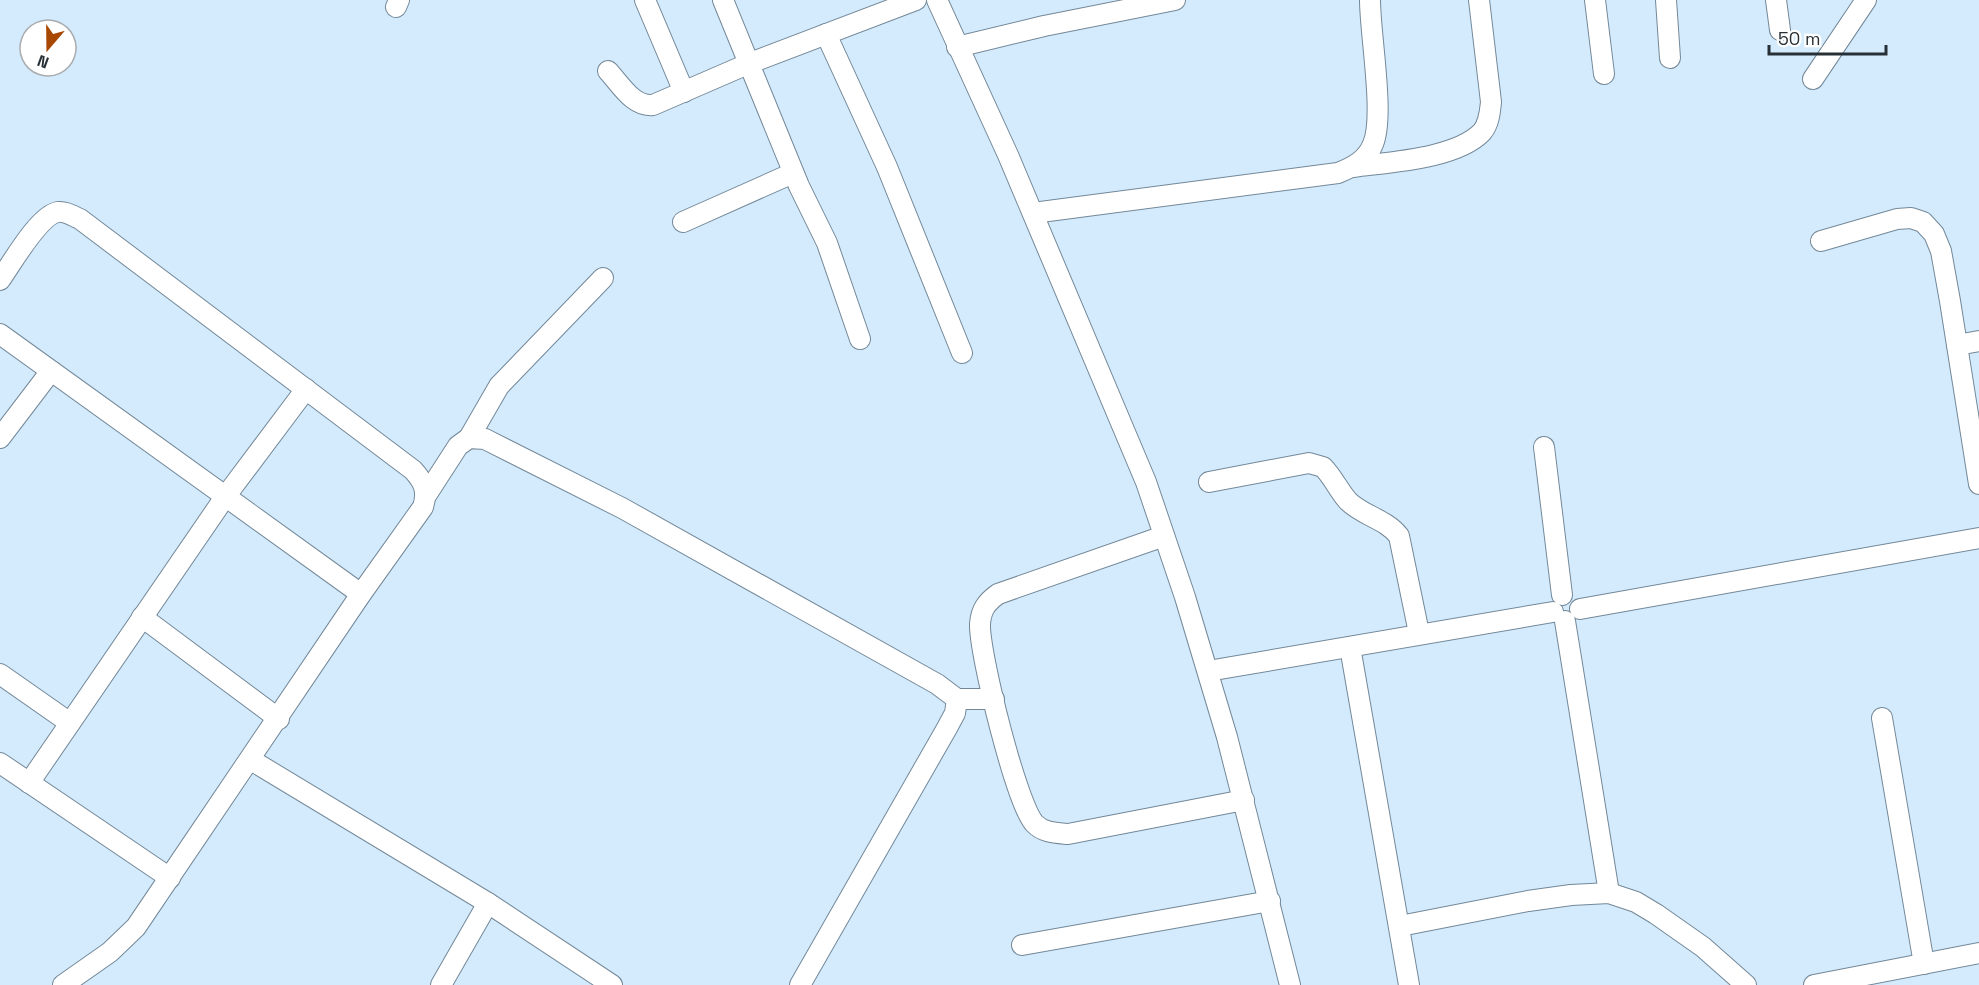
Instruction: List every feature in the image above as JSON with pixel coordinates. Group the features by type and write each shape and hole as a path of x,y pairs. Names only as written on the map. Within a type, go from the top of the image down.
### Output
{"street":[{"path":"645,0 684,92"},
{"path":"723,0 794,172 827,243 860,339"},
{"path":"608,71 640,105 653,105 750,63 916,0"},
{"path":"937,0 1033,213 1129,438 1208,671 1244,800 1290,985"},
{"path":"957,47 1107,6 1175,0"},
{"path":"1033,213 1338,173 1352,167 1365,158 1374,143 1376,127 1370,0"},
{"path":"1352,167 1447,151 1468,143 1483,131 1490,115 1491,102 1479,0"},
{"path":"1595,0 1604,74"},
{"path":"1666,0 1670,58"},
{"path":"1776,0 1780,30"},
{"path":"1813,79 1866,0"},
{"path":"826,34 887,167 962,353"},
{"path":"683,222 794,172"},
{"path":"0,280 40,224 50,214 61,212 80,219 413,470 422,480 427,494"},
{"path":"1821,241 1897,219 1911,218 1923,222 1934,234 1941,252 1979,484"},
{"path":"63,985 110,952 136,927 279,719 361,594 423,507 427,494 458,446 470,438 499,386 603,278"},
{"path":"0,334 361,594"},
{"path":"1957,345 1979,341"},
{"path":"0,438 51,371"},
{"path":"29,783 225,497 306,389"},
{"path":"470,438 485,439 622,508 937,684 957,699 994,699"},
{"path":"1544,447 1565,609 1609,893"},
{"path":"1209,482 1309,463 1323,467 1347,500 1367,515 1388,525 1399,536 1419,633"},
{"path":"1164,536 998,594 985,605 980,621 980,639 1025,810 1036,825 1049,832 1068,834 1244,800"},
{"path":"1208,671 1979,538"},
{"path":"142,616 279,719"},
{"path":"1350,647 1409,985"},
{"path":"0,674 70,723"},
{"path":"802,984 947,728 955,713 957,699"},
{"path":"1882,718 1924,964"},
{"path":"251,760 488,903 612,985"},
{"path":"0,763 170,878"},
{"path":"1400,926 1571,894 1609,893 1636,902 1656,914 1703,947 1746,985"},
{"path":"1022,945 1270,901"},
{"path":"441,985 488,903"},
{"path":"1814,985 1979,953"}]}
